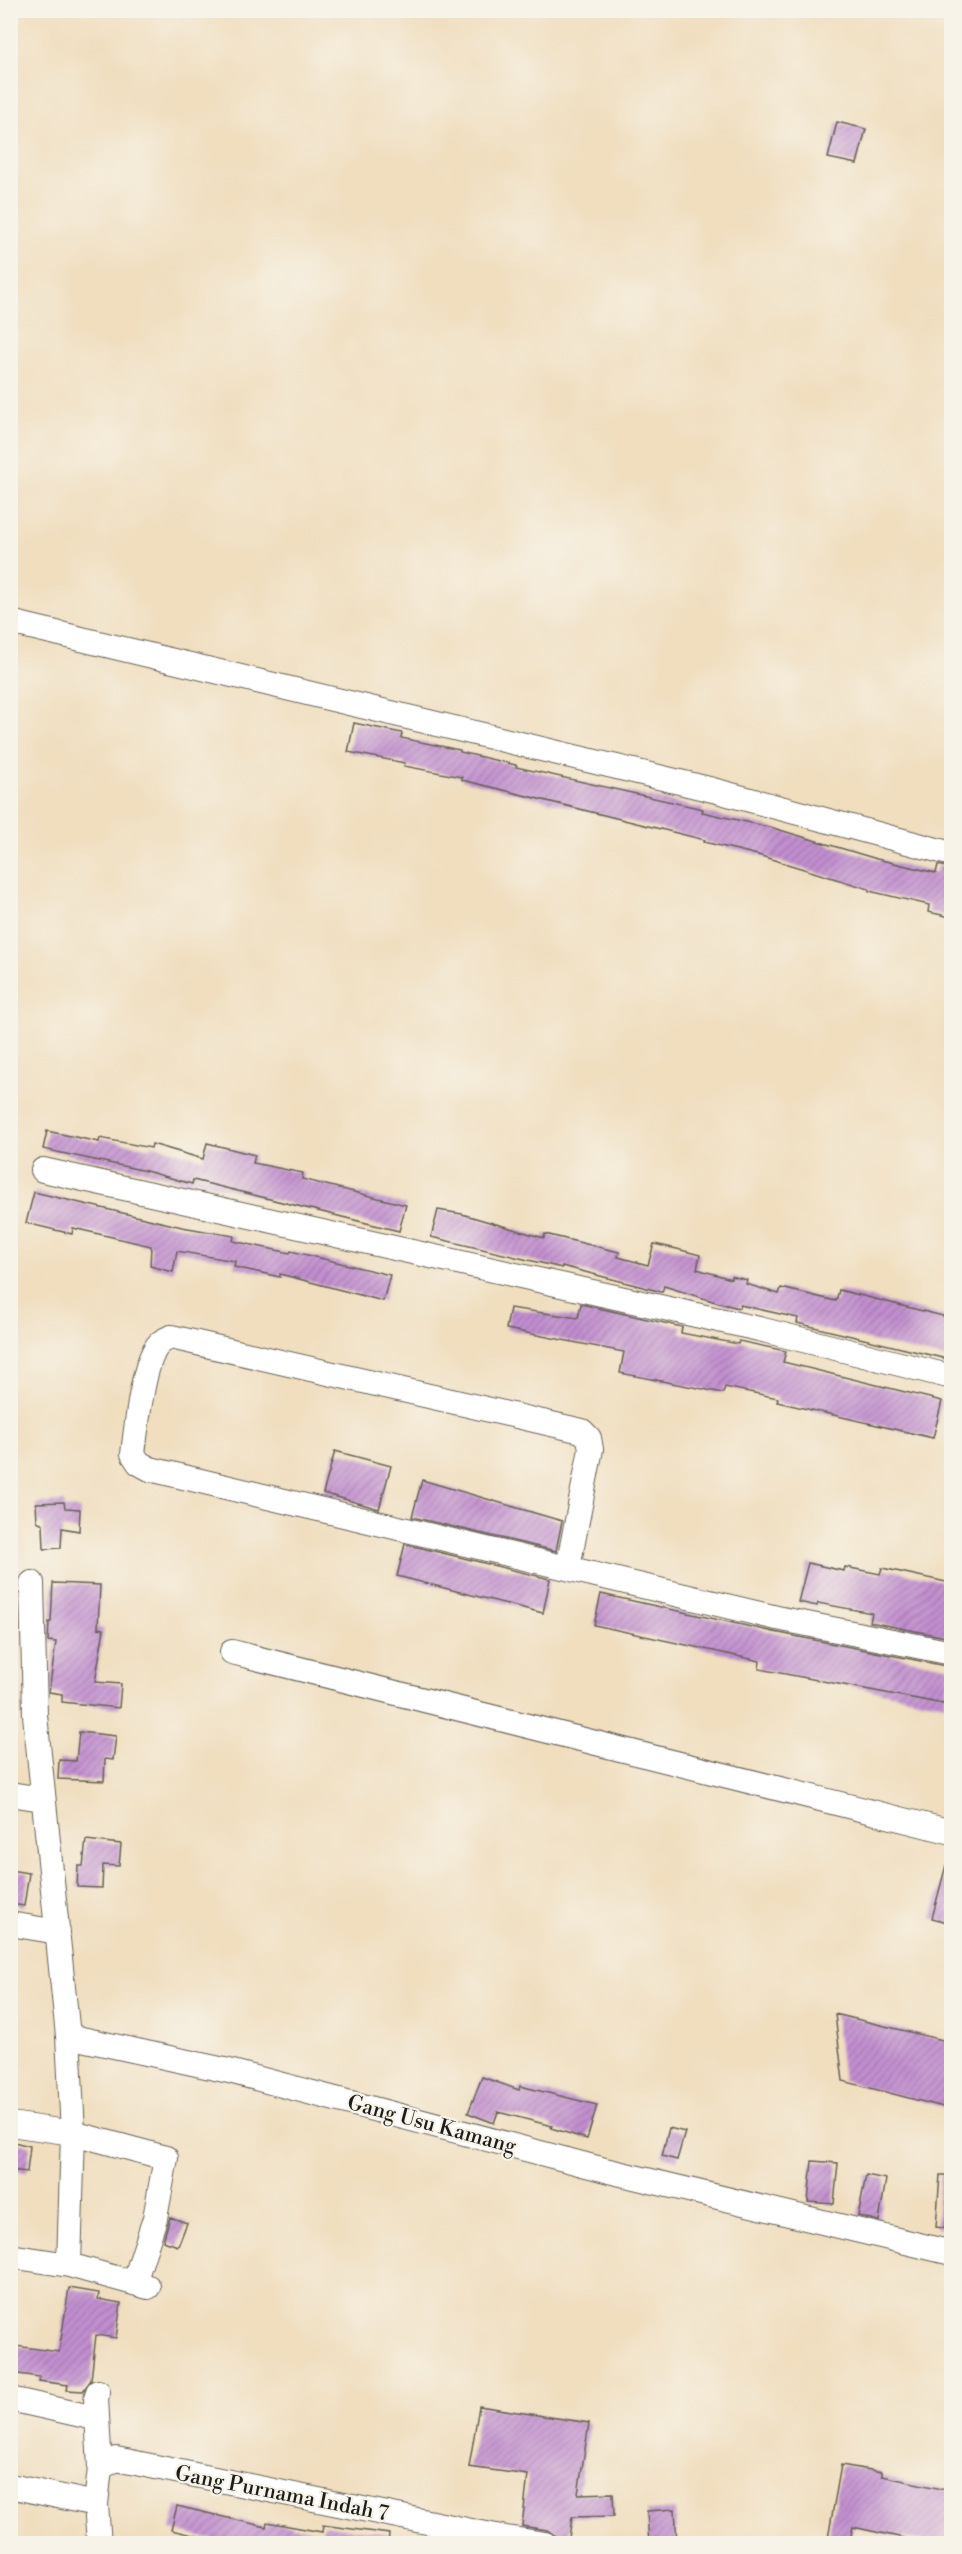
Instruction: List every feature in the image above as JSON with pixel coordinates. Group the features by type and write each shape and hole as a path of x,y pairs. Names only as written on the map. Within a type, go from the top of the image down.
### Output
{"street":[{"path":"10,622 713,790 951,854"},
{"path":"43,1170 759,1329 951,1377"},
{"path":"568,1568 591,1449 589,1438 582,1431 171,1337 159,1342 152,1355 133,1454 139,1463 150,1469 777,1618 951,1653"},
{"path":"32,1583 34,1715 68,2036 73,2133 69,2265"},
{"path":"232,1652 951,1832"},
{"path":"10,1794 42,1799"},
{"path":"10,1924 58,1932"},
{"name":"Gang Usu Kamang","path":"68,2036 229,2072 609,2171 951,2253"},
{"path":"10,2124 73,2133 166,2158 141,2285 69,2265 10,2256"},
{"path":"98,2392 96,2408 100,2468 96,2504 99,2544"},
{"path":"10,2399 86,2416"},
{"name":"Gang Purnama Indah 7","path":"100,2468 116,2459 545,2544"},
{"path":"10,2486 96,2504"}],"building":[{"path":"837,122 866,129 857,164 828,158"},
{"path":"354,723 402,733 401,738 460,750 460,752 516,765 516,767 703,809 702,812 773,828 877,859 936,873 938,865 951,868 951,917 928,912 929,905 869,891 869,889 758,855 704,842 705,840 462,780 462,777 348,752"},
{"path":"47,1131 99,1142 100,1138 151,1148 152,1144 203,1159 207,1143 255,1155 253,1163 303,1173 302,1179 406,1205 399,1231 193,1180 192,1184 146,1171 43,1149"},
{"path":"34,1192 182,1227 234,1236 233,1241 290,1253 291,1251 390,1275 383,1301 280,1274 280,1277 234,1267 235,1261 177,1251 173,1272 150,1266 151,1246 73,1228 72,1234 26,1223"},
{"path":"438,1210 462,1214 544,1238 545,1234 619,1252 618,1257 648,1265 654,1244 677,1249 700,1255 697,1269 731,1279 731,1276 747,1280 746,1284 779,1294 781,1288 836,1301 839,1290 951,1318 951,1360 797,1323 798,1318 740,1305 739,1308 719,1303 664,1286 662,1292 562,1266 562,1268 431,1237"},
{"path":"581,1304 682,1327 681,1333 738,1344 739,1341 786,1351 783,1362 942,1401 933,1438 777,1402 778,1398 725,1387 723,1393 620,1373 624,1352 506,1329 510,1308 578,1318"},
{"path":"335,1451 391,1466 379,1509 323,1493"},
{"path":"422,1480 562,1521 556,1551 412,1517"},
{"path":"64,1502 65,1508 80,1509 79,1531 62,1528 61,1548 44,1549 43,1524 37,1521 36,1503"},
{"path":"405,1544 550,1579 543,1613 397,1576"},
{"path":"808,1563 844,1571 845,1567 880,1574 882,1568 951,1583 951,1638 870,1622 872,1613 818,1603 817,1606 798,1602"},
{"path":"53,1583 100,1585 98,1628 104,1629 95,1682 121,1684 119,1708 62,1702 62,1694 49,1692 56,1642 48,1641"},
{"path":"601,1594 774,1632 951,1667 944,1704 759,1669 760,1661 594,1625"},
{"path":"79,1732 116,1736 113,1760 105,1759 104,1781 58,1779 59,1760 76,1761"},
{"path":"86,1840 121,1844 119,1866 103,1865 102,1888 77,1887 78,1866 83,1866"},
{"path":"946,1865 951,1866 951,1923 932,1918"},
{"path":"10,1870 29,1873 24,1906 10,1904"},
{"path":"835,2014 951,2042 951,2109 843,2081"},
{"path":"482,2077 519,2090 520,2086 597,2105 587,2139 551,2128 552,2126 498,2112 494,2123 468,2113"},
{"path":"669,2128 685,2132 677,2160 662,2156"},
{"path":"10,2141 30,2146 27,2172 10,2170"},
{"path":"812,2161 838,2163 834,2204 808,2202"},
{"path":"866,2175 886,2179 879,2221 858,2216"},
{"path":"940,2175 951,2175 951,2229 936,2227"},
{"path":"170,2217 187,2223 178,2246 163,2241"},
{"path":"69,2288 99,2293 98,2299 121,2303 116,2338 96,2335 91,2380 83,2391 67,2390 68,2385 39,2381 40,2377 12,2373 16,2346 59,2352"},
{"path":"479,2406 589,2423 578,2494 613,2493 614,2516 572,2517 569,2538 557,2537 547,2530 522,2526 528,2475 469,2467"},
{"path":"841,2465 882,2472 882,2476 951,2491 950,2544 931,2544 853,2527 849,2544 827,2544"},
{"path":"177,2506 266,2527 267,2522 322,2532 323,2525 389,2534 388,2544 230,2544 171,2530"},
{"path":"675,2509 677,2544 649,2544 647,2511"}]}
